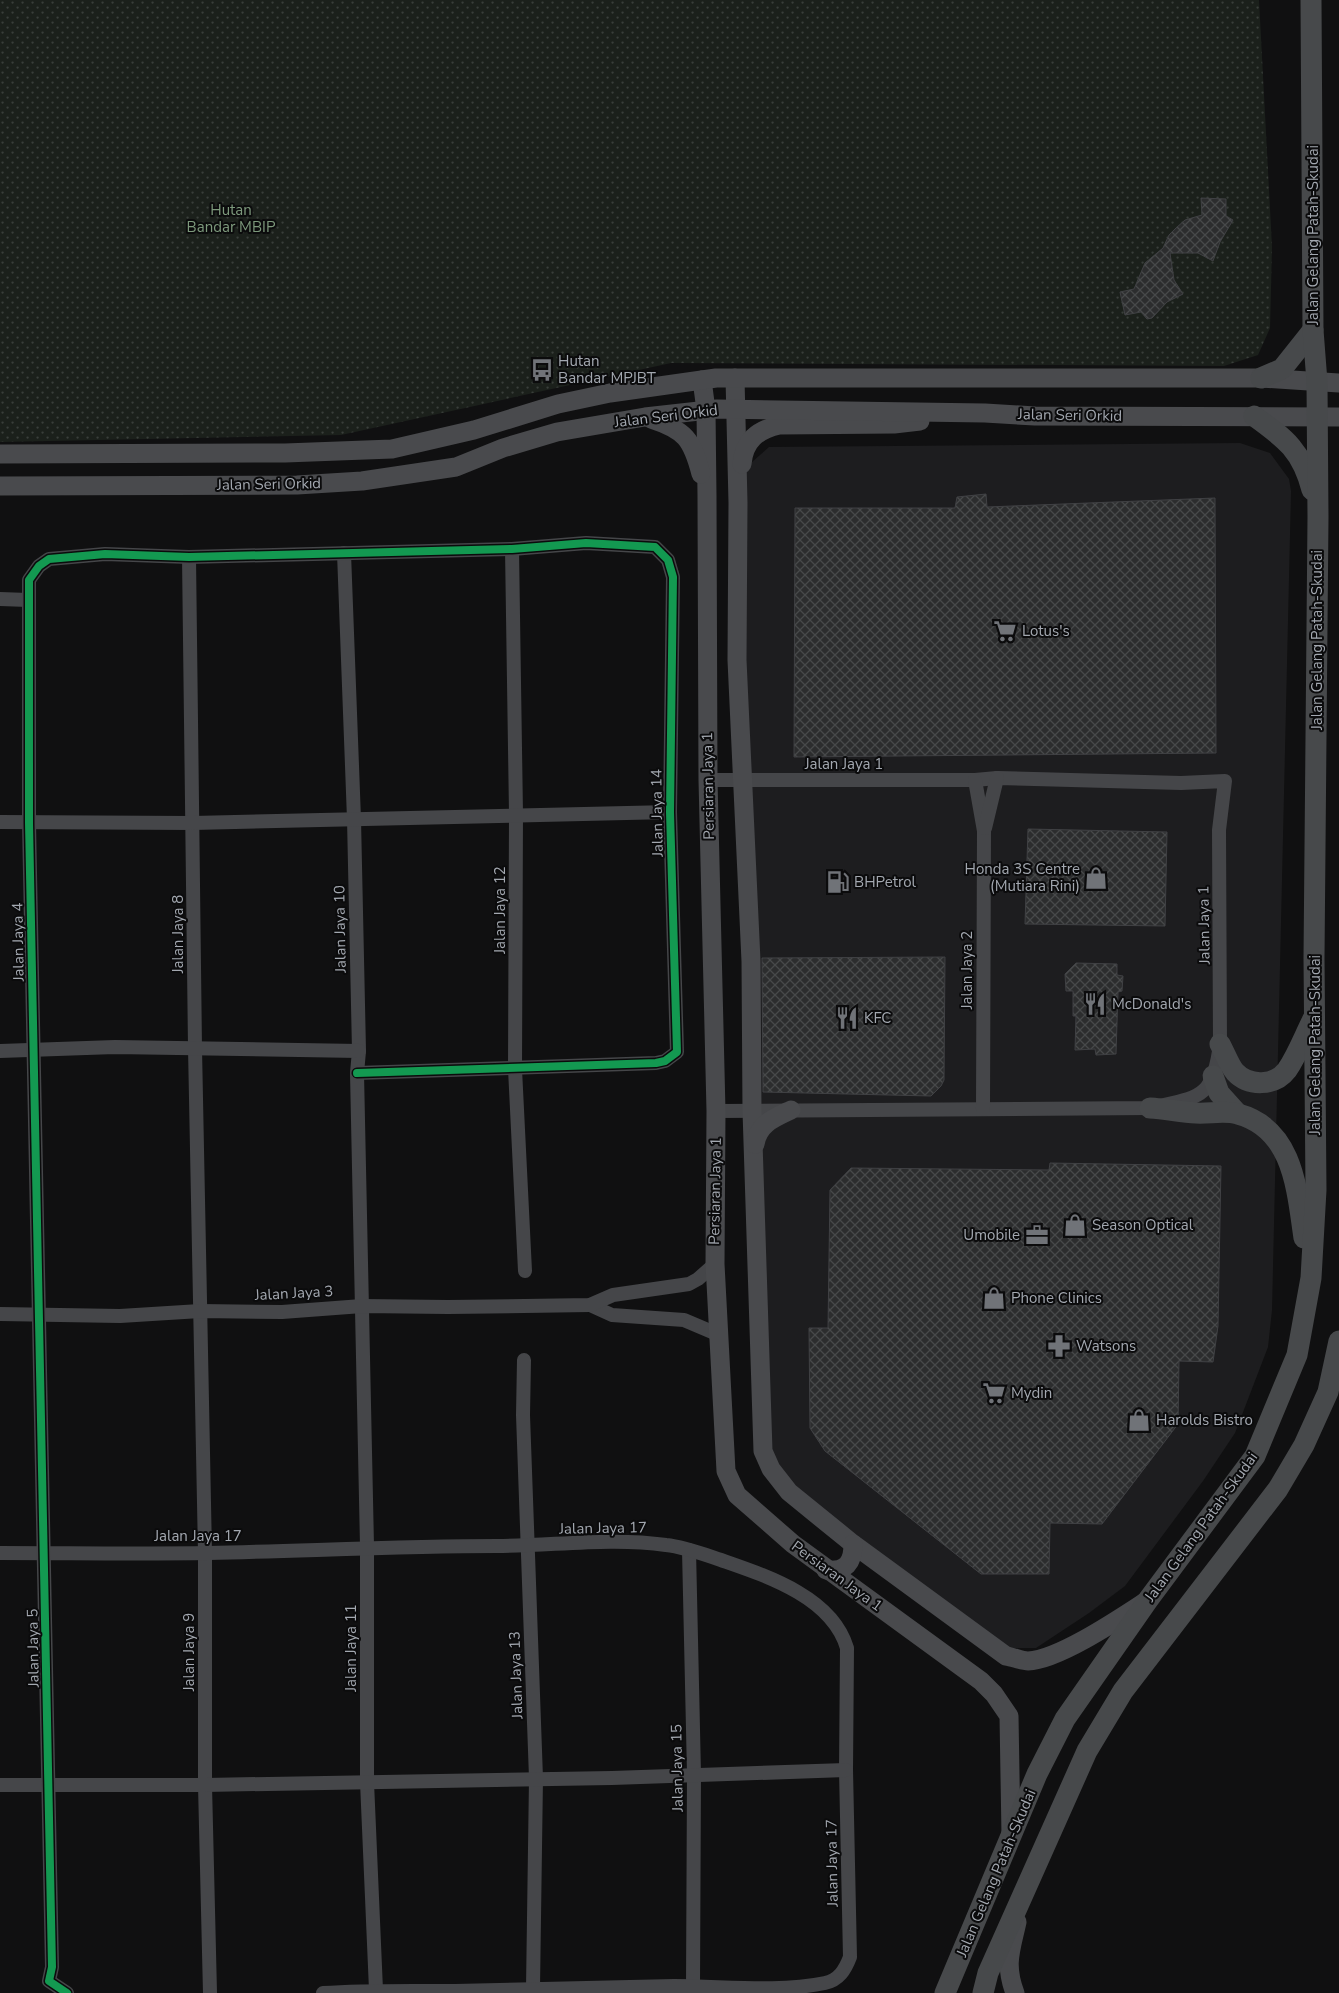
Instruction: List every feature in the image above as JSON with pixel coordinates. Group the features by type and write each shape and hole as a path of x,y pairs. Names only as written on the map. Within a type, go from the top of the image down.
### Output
{"main road":[{"name":"Jalan Gelang Patah-Skudai","path":"945,1993 1037,1774 1065,1719 1148,1600 1255,1456 1297,1355 1311,1278 1316,1190 1318,517 1317,382 1313,330 1311,6"},
{"path":"1261,378 1282,369 1313,330"},
{"path":"735,378 738,503 736,630 751,961 752,1111 763,1451 771,1469 790,1492 853,1544 1006,1656 1028,1661 1052,1654 1095,1633 1148,1600"},
{"name":"Jalan Seri Orkid","path":"0,454 285,453 392,449 474,430 558,404 610,393 702,380 735,378 1261,378 1339,384"},
{"name":"Persiaran Jaya 1","path":"702,380 706,410 708,780 716,1111 715,1264 717,1334 726,1471 737,1495 793,1544 826,1570 981,1681 994,1694 1009,1716 1011,1839"},
{"name":"Jalan Seri Orkid","path":"0,486 297,485 362,481 456,467 503,448 557,432 645,417 706,410 985,413 1035,416 1317,415 1339,417"},
{"path":"738,503 743,456 753,438 762,429 779,425 894,424 985,413"},
{"path":"1254,416 1286,439 1298,454 1310,483 1318,517"},
{"path":"645,417 674,426 685,436 694,453 707,496"},
{"path":"1220,1044 1234,1070 1240,1077 1250,1082 1263,1083 1273,1081 1287,1070 1316,1014"},
{"path":"1213,1076 1219,1093 1237,1113"},
{"path":"1150,1108 1196,1113 1237,1113 1252,1119 1269,1130 1284,1149 1294,1175 1311,1278"},
{"path":"754,1153 756,1137 761,1128 768,1121 791,1110"},
{"path":"983,1993 988,1973 1087,1751 1123,1691 1278,1489 1304,1444 1328,1392 1339,1341"},
{"path":"826,1570 837,1571 844,1569 853,1555 853,1544"},
{"path":"1015,1993 1008,1976 1008,1962 1025,1889"}],"street":[{"name":"Jalan Jaya 14","path":"512,548 586,542 655,548 668,560 673,577 670,812 678,1045 677,1052 665,1061 515,1069"},
{"path":"189,557 512,548"},
{"name":"Jalan Jaya 12","path":"512,548 516,814 515,1069 525,1270"},
{"name":"Jalan Jaya 10","path":"344,553 354,819 362,1306"},
{"name":"Jalan Jaya 4","path":"39,1314 33,1050 29,580 34,571 50,559 57,557 106,554 189,557"},
{"name":"Jalan Jaya 8","path":"189,557 200,1311"},
{"path":"0,599 28,600"},
{"name":"Jalan Jaya 1","path":"708,780 975,780 997,778 1180,783 1225,781 1219,830 1220,1044 1213,1076 1208,1086 1196,1098 1150,1108 716,1111"},
{"name":"Jalan Jaya 2","path":"984,830 997,778"},
{"name":"Jalan Jaya 2","path":"975,780 984,830 983,1109"},
{"path":"0,822 193,823 516,814 670,812"},
{"path":"0,1051 115,1047 359,1051"},
{"path":"357,1073 515,1069"},
{"path":"590,1305 613,1296 689,1284 698,1279 715,1264"},
{"path":"590,1305 612,1315 684,1320 717,1334"},
{"name":"Jalan Jaya 3","path":"0,1314 120,1316 200,1311 282,1312 362,1306 590,1305"},
{"name":"Jalan Jaya 11","path":"362,1306 367,1546 367,1782 376,1990"},
{"name":"Jalan Jaya 9","path":"200,1311 205,1553 205,1785 210,1993"},
{"name":"Jalan Jaya 5","path":"39,1314 50,1785 52,1967 49,1981 68,1993"},
{"name":"Jalan Jaya 13","path":"524,1360 522,1415 536,1778 532,1988"},
{"name":"Jalan Jaya 17","path":"0,1553 205,1553 367,1546 527,1546 605,1542 666,1544 768,1576 817,1605 843,1633 847,1648 846,1770 850,1958 845,1970 837,1978 825,1983 768,1988 693,1986"},
{"name":"Jalan Jaya 15","path":"690,1550 694,1774 693,1986"},
{"path":"0,1785 205,1785 846,1770"},
{"path":"323,1993 376,1990 693,1986"}],"shaded area":[{"path":"1240,443 1270,453 1289,479 1291,491 1272,1310 1268,1347 1235,1433 1203,1481 1125,1586 1089,1613 1036,1648 1007,1648 772,1472 738,485 752,462 769,447"}],"green space":[{"name":"Hutan Bandar MBIP","path":"0,0 1259,0 1272,247 1270,328 1258,355 1224,366 671,363 341,435 0,442"}],"building":[{"path":"1201,198 1226,199 1226,216 1233,220 1220,242 1213,261 1198,253 1170,253 1174,280 1183,294 1167,302 1152,318 1147,319 1141,312 1125,315 1120,292 1134,289 1145,263 1163,248 1169,235 1176,228 1185,220 1202,215"},
{"name":"Lotus's","path":"986,494 987,507 1215,498 1216,753 794,757 795,508 955,508 957,497"},
{"name":"Honda 3S Centre (Mutiara Rini)","path":"1028,829 1167,832 1165,926 1025,924"},
{"name":"KFC","path":"945,957 944,1080 931,1096 763,1092 762,958"},
{"name":"McDonald's","path":"1076,963 1117,964 1117,975 1123,976 1122,991 1118,992 1116,1054 1096,1055 1095,1049 1075,1050 1076,1016 1073,1016 1073,991 1066,991 1065,974"},
{"name":"Mydin","path":"1050,1163 1221,1166 1218,1326 1213,1362 1179,1361 1178,1424 1102,1524 1050,1523 1049,1574 981,1574 825,1451 810,1428 809,1328 828,1328 830,1190 851,1168 1049,1170"}],"cycle path":[{"path":"67,1993 49,1981 52,1967 29,823 29,580 39,566 49,559 105,554 189,557 512,549 586,543 655,547 668,560 673,577 670,812 677,1052 665,1061 656,1063 357,1073"}],"place":[{"name":"Hutan Bandar MPJBT","path":"542,370"},
{"name":"Lotus's","path":"1005,631"},
{"name":"Honda 3S Centre (Mutiara Rini)","path":"1096,878"},
{"name":"BHPetrol","path":"838,882"},
{"name":"McDonald's","path":"1095,1004"},
{"name":"KFC","path":"847,1018"},
{"name":"Season Optical","path":"1075,1225"},
{"name":"Umobile","path":"1037,1235"},
{"name":"Phone Clinics","path":"994,1298"},
{"name":"Watsons","path":"1059,1346"},
{"name":"Mydin","path":"994,1393"},
{"name":"Harolds Bistro","path":"1139,1420"}]}
